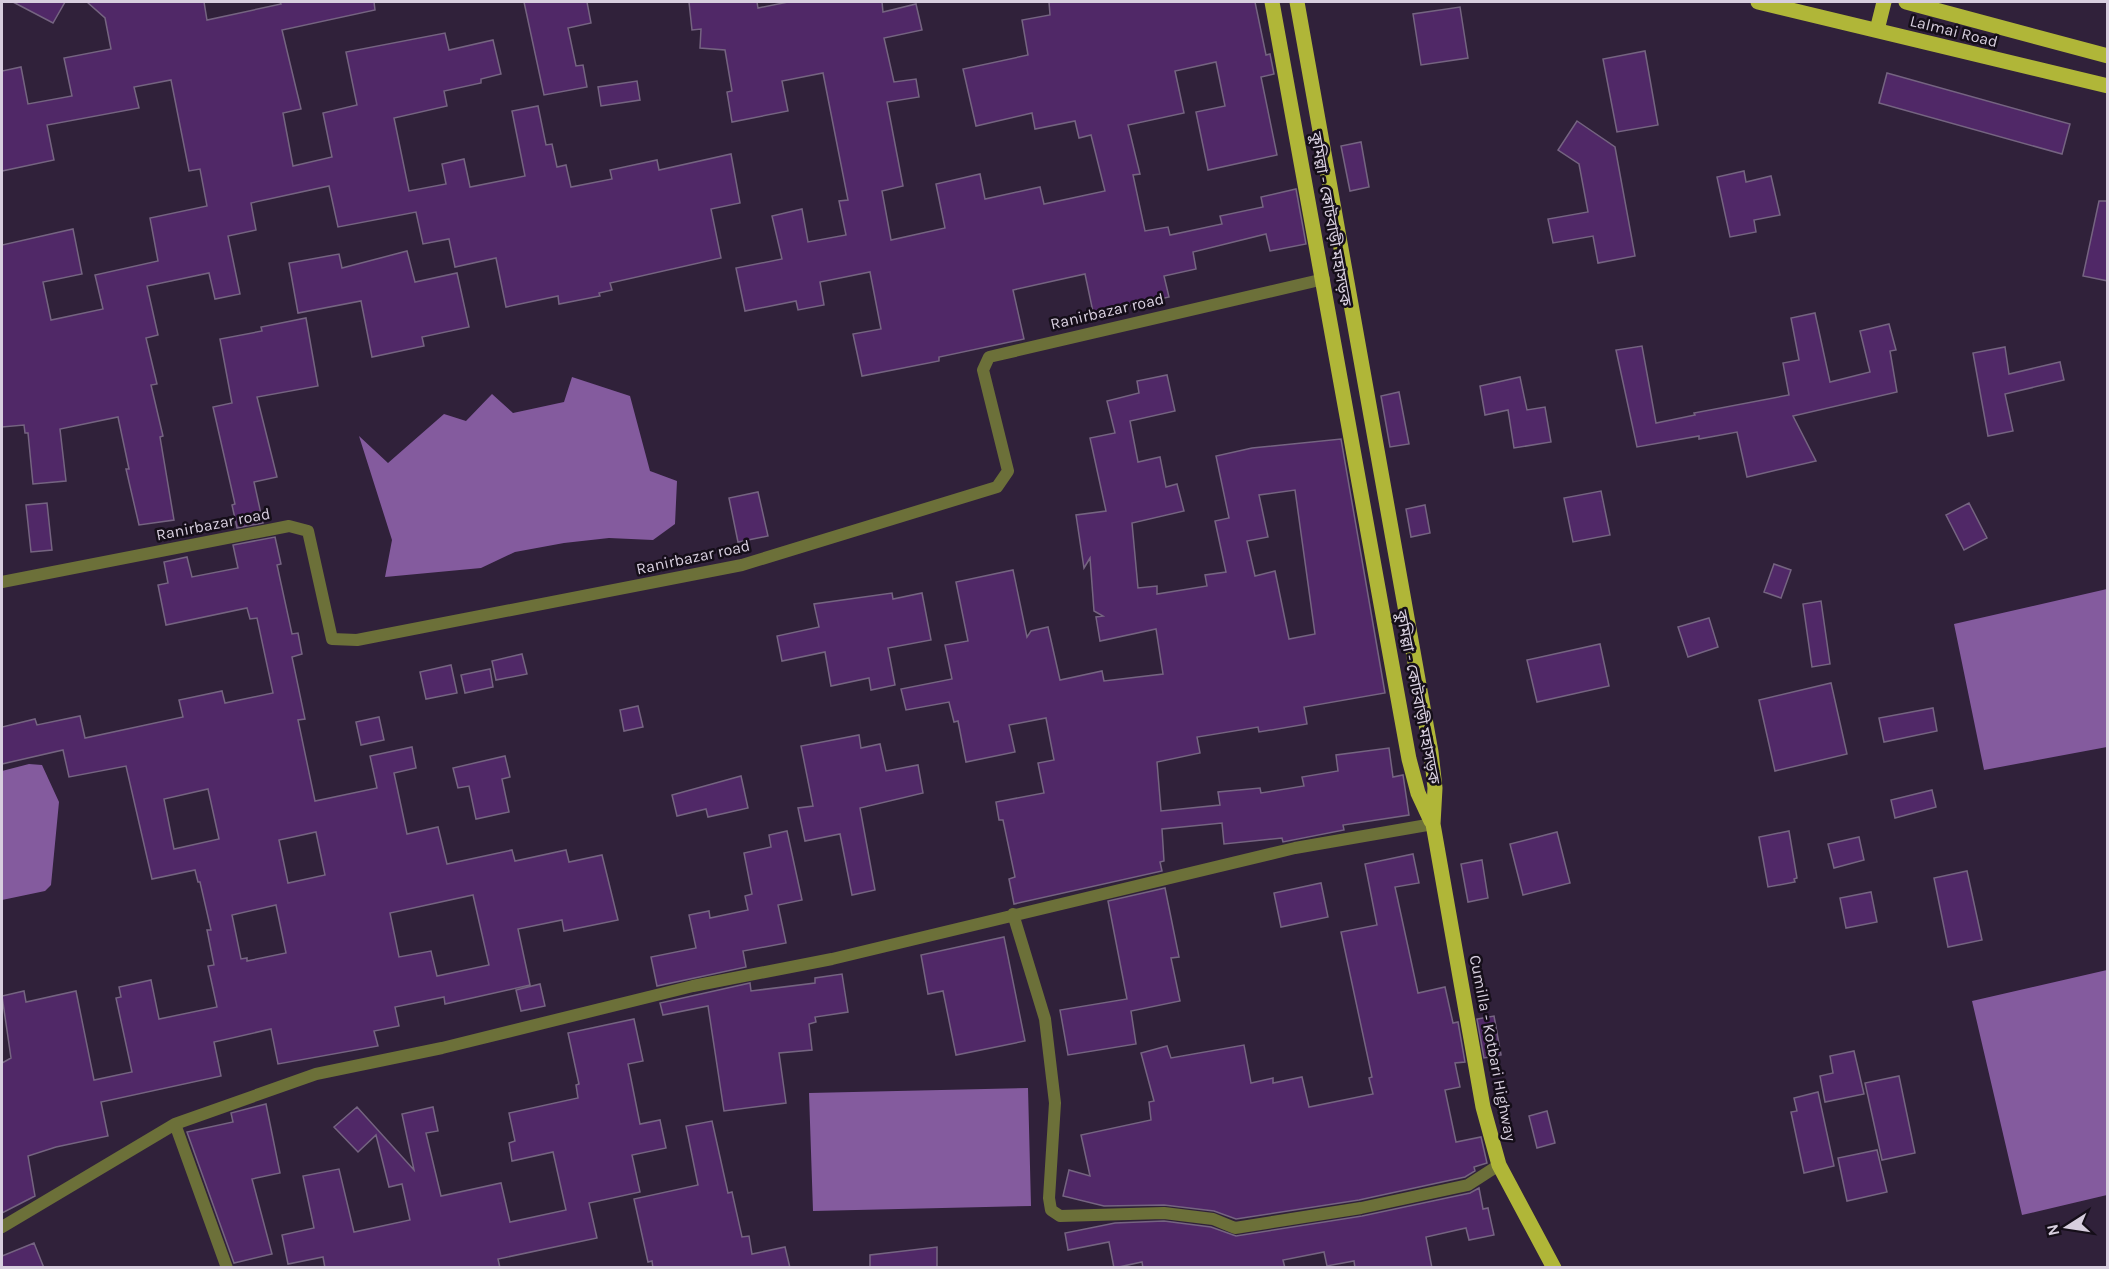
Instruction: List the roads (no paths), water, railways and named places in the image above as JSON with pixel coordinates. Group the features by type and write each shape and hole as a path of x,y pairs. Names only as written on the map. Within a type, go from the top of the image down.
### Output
{"main road":[{"name":"কুমিল্লা - কোটবাড়ী মহাসড়ক","path":"1272,2 1324,279 1409,759 1418,793 1432,824"},
{"name":"কুমিল্লা - কোটবাড়ী মহাসড়ক","path":"1298,2 1431,752 1435,788 1432,824"},
{"name":"Lalmai Road","path":"1758,2 2108,86"},
{"path":"1876,30 1884,2"},
{"name":"Lalmai Road","path":"1906,2 2108,56"},
{"path":"1331,325 1355,321"},
{"name":"Cumilla - Kotbari Highway","path":"1432,824 1483,1107 1499,1165 1554,1268"}],"street":[{"name":"Ranirbazar road","path":"2,582 289,526 308,531 332,639 357,640 742,565 997,487 1008,471 983,370 989,357 1324,279"},
{"path":"2,1227 175,1124 316,1074 442,1048 587,1010 832,958 1295,848 1432,824"},
{"path":"1013,914 1045,1019 1055,1103 1048,1198 1050,1210 1060,1216 1164,1213 1214,1219 1234,1228 1361,1208 1468,1185 1499,1165"},
{"path":"175,1124 227,1268"}]}
